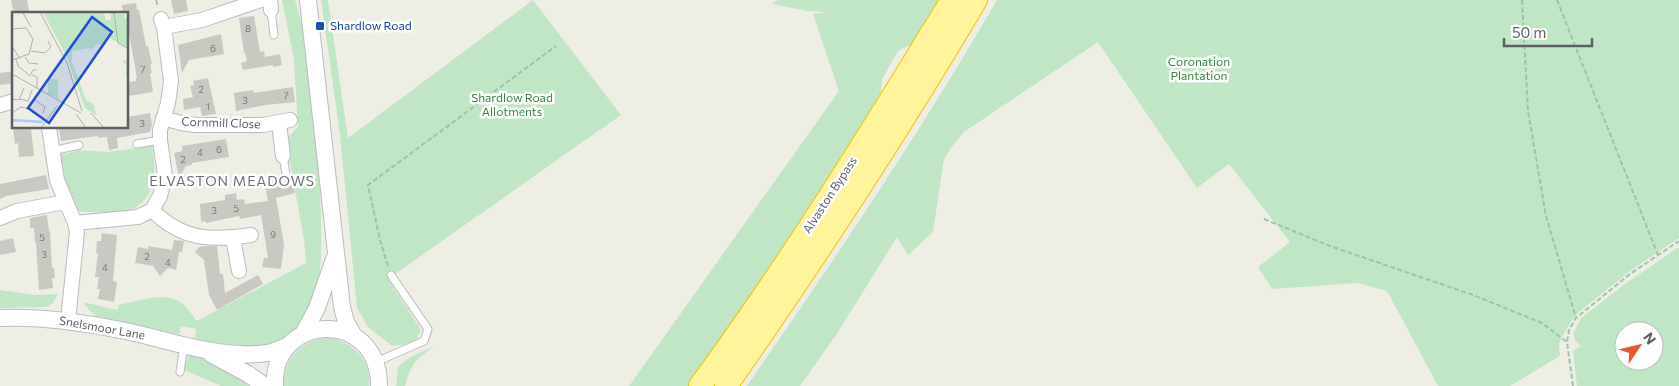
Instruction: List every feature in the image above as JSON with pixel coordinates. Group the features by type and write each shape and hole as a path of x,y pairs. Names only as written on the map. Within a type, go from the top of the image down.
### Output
{"highway":[{"name":"Alvaston Bypass","path":"700,386 828,198 952,0"},
{"name":"Alvaston Bypass","path":"726,386 823,246 917,100 976,0"}],"street":[{"path":"308,0 342,308 346,322 354,336 365,346 376,362 379,386"},
{"path":"75,223 130,219 152,210 160,196 165,176 160,140 171,81 162,23 202,20 267,3"},
{"name":"Cornmill Close","path":"163,118 195,125 263,125 284,121 283,156"},
{"path":"49,129 56,180 75,223 77,232 68,321"},
{"path":"0,218 17,211 65,202"},
{"path":"152,210 168,225 178,230 209,238 233,238 250,235"},
{"path":"233,238 239,271"},
{"path":"303,334 321,298 335,255"},
{"name":"Snelsmoor Lane","path":"0,318 43,318 68,321 184,344 202,350 241,370 264,386"},
{"path":"275,386 275,373 278,362 289,345 303,334 324,328 338,329 354,336"},
{"name":"Snelsmoor Lane","path":"202,350 258,354 275,352 289,345"}],"lane":[{"path":"267,3 274,35"},
{"path":"137,144 160,140"},
{"path":"52,150 79,145"},
{"path":"283,156 286,174"},
{"path":"376,362 424,341 428,329 390,275"},
{"path":"180,372 184,344"}],"path":[{"path":"1522,0 1528,111 1546,216 1576,318"},
{"path":"1556,0 1658,255"},
{"path":"390,275 368,186 556,46"},
{"path":"1264,219 1330,246 1491,302 1542,323 1567,342"},
{"path":"1573,386 1567,342 1569,330 1576,318 1630,274 1679,241"}],"green space":[{"path":"282,0 295,0 301,20 304,21 319,169 321,218 320,271 314,298 305,316 293,331 277,343 258,348 247,348 195,338 196,329 181,326 179,334 96,316 83,302 117,310 119,305 161,297 170,298 184,305 197,321 306,263 304,240 286,139 298,127 294,59"},
{"name":"Shardlow Road Allotments","path":"321,0 328,0 348,138 533,0 621,115 388,279 421,330 417,339 407,344 392,346 368,327 357,308 340,135"},
{"path":"778,0 941,0 917,42 898,51 882,79 880,101 692,386 629,386 839,91 813,14 828,12 807,11 772,4"},
{"name":"Coronation Plantation","path":"997,0 1679,0 1679,238 1630,271 1579,312 1572,320 1559,343 1560,356 1510,386 1438,386 1387,291 1358,283 1272,289 1258,267 1290,242 1229,164 1197,188 1098,42 964,132 944,159 933,232 908,255 897,237 838,332 800,386 747,386 876,196 938,99"},
{"path":"152,146 154,155 153,181 150,190 141,204 133,209 122,212 82,212 75,210 70,200 57,156 79,150 108,152"},
{"path":"1679,247 1679,386 1577,386 1573,351 1581,346 1575,340 1573,334 1581,318 1625,284"},
{"path":"0,290 36,295 58,294 53,303 47,307 0,308"},
{"path":"330,338 339,340 359,354 367,369 369,386 284,386 287,367 296,352 311,342"},
{"path":"435,346 415,362 405,386 396,386 398,367 410,357"},
{"path":"191,352 222,364 259,386 221,386 182,369"}],"building":[{"path":"11,0 27,0 30,12 14,12"},
{"path":"171,0 186,0 188,11 174,14"},
{"path":"136,3 137,10 139,10 146,46 148,46 152,64 150,65 152,73 150,73 153,92 129,96 129,82 136,81 137,78 129,34 129,12 123,12 122,5"},
{"path":"254,16 260,52 264,51 265,57 280,54 282,65 243,70 241,63 247,61 239,18"},
{"path":"221,34 224,54 189,60 182,73 178,45"},
{"path":"12,71 12,83 0,85 0,73"},
{"path":"208,78 216,114 202,116 200,107 184,110 183,99 193,97 190,86 194,85 193,81"},
{"path":"293,87 295,102 265,105 236,111 234,93 253,90 254,93"},
{"path":"150,113 152,125 150,132 117,138 118,148 109,150 107,137 98,138 98,136 61,141 59,129 129,129 129,117"},
{"path":"13,129 31,129 34,156 19,157 18,143 15,144"},
{"path":"226,139 229,157 192,163 192,165 186,166 179,178 174,153 182,151 182,146"},
{"path":"46,175 49,189 6,196 0,199 0,184"},
{"path":"273,177 274,179 278,178 280,186 293,184 295,193 276,198 284,245 281,269 262,267 264,258 268,258 261,215 240,219 239,216 206,223 205,221 201,222 200,204 225,200 225,195 236,193 237,200 244,199 245,204 268,201 264,179"},
{"path":"47,215 52,268 54,268 55,278 52,278 53,288 39,290 36,243 34,228 30,228 30,218"},
{"path":"102,233 117,235 113,281 117,282 114,302 98,299 100,289 97,289 99,277 95,277 98,253 96,253 97,241 101,241"},
{"path":"13,238 16,252 0,255 0,241"},
{"path":"174,240 184,241 182,252 179,252 176,270 168,268 160,276 153,266 135,263 138,247 148,249 148,246 172,250"},
{"path":"217,246 220,274 223,274 225,293 258,275 263,284 217,310 209,295 204,260 195,252 199,247"}],"place":[{"name":"Shardlow Road","path":"320,26"}],"district":[{"name":"ELVASTON MEADOWS","path":"232,181"}]}
